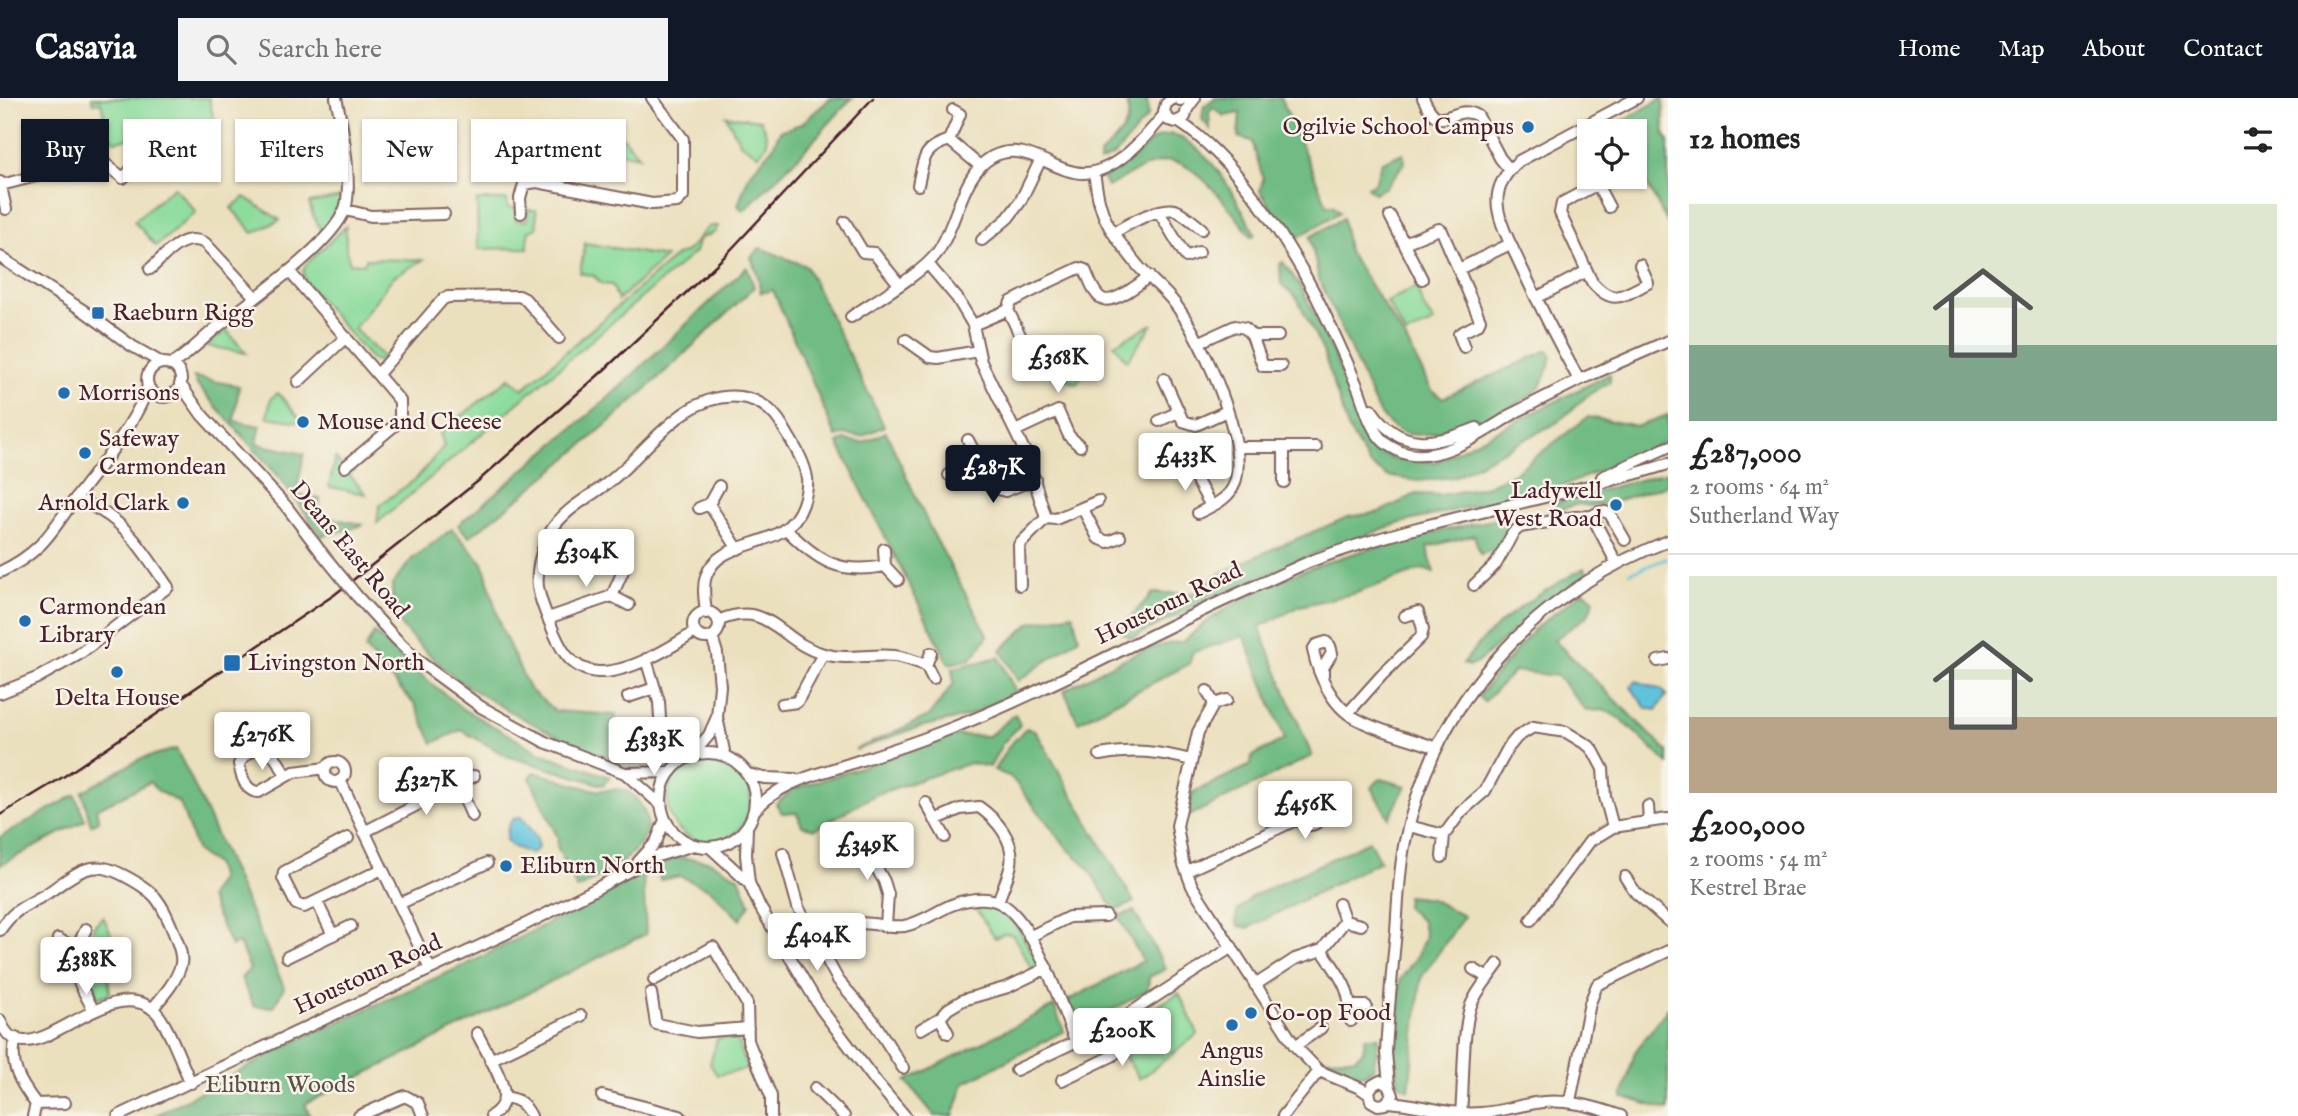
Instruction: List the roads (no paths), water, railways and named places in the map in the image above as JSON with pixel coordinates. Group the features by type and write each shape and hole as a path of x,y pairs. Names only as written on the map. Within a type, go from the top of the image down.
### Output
{"street":[{"path":"336,98 340,119"},
{"path":"521,213 520,198 524,184 537,182 652,204 677,202 681,199 682,139 652,98"},
{"path":"851,317 928,264 944,242 969,183 980,166 998,154 1012,151 1074,172 1094,172 1112,165 1174,107 1195,98"},
{"path":"1423,98 1430,114 1436,118 1465,112 1478,116 1500,158 1509,169"},
{"path":"1578,380 1503,228 1497,207 1499,189 1509,169 1528,155 1636,98"},
{"path":"1174,107 1226,163 1280,234 1316,297 1375,430 1384,442 1404,453 1431,455 1452,447 1578,380 1668,341"},
{"path":"918,185 928,152 933,145 949,140 960,114 953,110"},
{"path":"949,140 980,166"},
{"path":"982,240 1008,218 1020,202 1041,159"},
{"path":"6,209 0,184 95,160 104,163 123,178"},
{"path":"1094,172 1098,203 1113,233 1138,266 1167,293 1200,342 1219,383 1236,447 1236,482 1226,497 1198,513"},
{"path":"0,572 26,558 39,546 113,449 145,396 153,367 188,354 324,239 337,225 345,210 347,182"},
{"path":"1609,207 1600,188 1594,186 1562,203 1560,208 1587,271 1599,290 1610,298 1620,297 1648,282 1640,265"},
{"path":"1113,233 1145,216 1169,209 1178,211 1202,229"},
{"path":"345,210 371,216 444,214"},
{"path":"1159,212 1186,257 1199,252"},
{"path":"1390,216 1422,279"},
{"path":"845,222 863,252 877,250 899,284"},
{"path":"1404,243 1438,229 1442,231 1480,320 1478,324 1459,334 1464,347"},
{"path":"150,269 184,240 196,239 205,243 255,297"},
{"path":"1459,269 1510,244"},
{"path":"0,257 84,311 132,346 166,364 179,379"},
{"path":"928,264 957,298 973,325 985,374 1015,431 1035,479 1046,518"},
{"path":"1028,352 1008,310 1011,302 1079,268 1085,270 1098,295 1110,300 1138,286 1149,276"},
{"path":"289,271 397,396 401,407 400,417 395,425 345,467"},
{"path":"1536,298 1587,271"},
{"path":"378,374 443,299 448,297 519,296 525,299 559,338"},
{"path":"973,325 1008,310"},
{"path":"1200,342 1235,326 1245,328 1252,336 1263,366 1280,366"},
{"path":"1252,336 1278,336"},
{"path":"298,382 346,337"},
{"path":"906,340 930,357 978,351"},
{"path":"132,346 154,394 165,396"},
{"path":"137,411 173,393 188,354"},
{"name":"Deans East Road","path":"179,379 202,415 286,506 356,595 421,663 481,706 545,742 625,773 661,805"},
{"path":"1164,379 1183,421 1196,425 1227,411"},
{"name":"Deans East Road","path":"165,396 202,415"},
{"path":"695,632 646,659 609,671 586,669 576,665 560,647 548,618 538,586 539,565 550,532 556,523 607,484 682,415 716,397 755,399 780,422 807,476 807,490 801,511 787,530 727,553 714,564 707,573 704,584 706,613"},
{"path":"1015,431 1058,411 1069,436 1080,446"},
{"path":"1159,421 1178,412"},
{"path":"968,440 994,488 1005,491 1035,479"},
{"path":"1236,447 1316,447"},
{"path":"1284,447 1284,482"},
{"name":"Houstoun Road","path":"1564,494 1668,447"},
{"path":"1187,463 1211,506"},
{"name":"Houstoun Road","path":"754,811 766,798 802,778 898,748 999,709 1204,609 1309,562 1433,524 1564,494 1668,464"},
{"path":"949,475 986,474"},
{"path":"719,486 704,506 738,548"},
{"path":"0,693 37,678 78,655 168,587 123,527 101,510 75,499"},
{"path":"1046,518 1056,519 1098,501"},
{"path":"1083,509 1098,538 1108,542 1120,537"},
{"path":"1474,585 1496,564 1513,533 1520,527 1591,516 1606,511 1625,540"},
{"path":"1591,516 1616,564"},
{"path":"1020,585 1019,545 1046,518"},
{"path":"787,530 823,561 835,566 866,570 884,566"},
{"path":"1380,1116 1389,1096 1386,1053 1399,883 1409,827 1437,748 1462,703 1492,662 1539,616 1589,579 1668,541"},
{"path":"884,548 884,566 898,580"},
{"path":"612,596 626,564 626,556"},
{"path":"1478,563 1487,572"},
{"path":"548,618 612,596 629,605"},
{"path":"1348,713 1421,637 1423,610 1405,617"},
{"path":"706,613 718,621 718,630 712,637 703,638 695,632 694,627 696,618 706,613"},
{"path":"718,621 734,614 751,613 762,617 807,647 824,654 894,656 926,665"},
{"path":"712,637 717,653 720,686 718,717 725,756"},
{"path":"931,653 926,665 933,680"},
{"path":"782,704 797,702 824,654"},
{"path":"646,659 659,702 661,735"},
{"path":"1323,675 1326,687 1348,713 1364,722 1437,748"},
{"path":"628,697 655,688"},
{"path":"1207,691 1214,704"},
{"path":"1227,700 1214,704 1198,732 1177,825 1192,886 1295,1046 1319,1071 1372,1091 1378,1105 1389,1096"},
{"path":"1529,714 1533,727"},
{"path":"718,717 709,735 692,755 669,772 663,784 661,805 665,820 677,836 694,845 711,848 728,843 747,827"},
{"path":"1442,857 1444,835 1461,812 1485,791 1508,748 1517,737 1533,727 1566,732 1594,752 1603,769 1605,797 1613,827"},
{"path":"631,737 648,738 672,730"},
{"path":"286,776 273,752 264,746 246,755 239,764 245,783 254,792 259,792 294,772 323,772 334,782 340,780 344,774 342,765 333,762 323,772"},
{"path":"1100,755 1131,750 1163,753 1191,760"},
{"path":"692,755 709,753 725,756 739,764 748,774 755,797 754,811 747,827 748,883"},
{"name":"Deans East Road","path":"625,773 669,772"},
{"name":"Houstoun Road","path":"748,774 783,779 802,778"},
{"path":"365,832 474,776"},
{"path":"340,780 430,969"},
{"path":"458,784 472,816"},
{"path":"926,803 945,837"},
{"path":"1648,806 1649,821"},
{"path":"936,820 960,809 979,807 991,815 1002,829 1010,845 1012,863 998,902"},
{"path":"1531,920 1590,841 1613,827 1668,818"},
{"path":"1187,871 1298,819"},
{"name":"Houstoun Road","path":"634,867 656,842 665,820"},
{"path":"1409,827 1444,835"},
{"path":"858,836 870,847 884,881 888,894 886,926"},
{"path":"348,838 284,872 283,877 296,904 304,907 317,902 382,869"},
{"name":"Houstoun Road","path":"118,1116 590,892 654,857 694,845"},
{"path":"711,848 748,883 821,1009 905,1116"},
{"path":"783,853 798,907 838,980 872,1019 903,1068"},
{"path":"399,904 487,863"},
{"path":"0,930 11,914 86,869 111,869 144,886 164,909 180,950 181,963 167,991 152,1009"},
{"path":"1625,877 1636,893 1668,921"},
{"path":"1625,900 1636,893"},
{"path":"1529,898 1541,905"},
{"path":"815,936 838,926 857,923 904,926 950,905 968,900 986,899 998,902 1009,908 1030,937 1047,968 1076,1043"},
{"path":"317,902 333,935"},
{"path":"1339,904 1345,921"},
{"path":"1030,937 1069,918 1106,916"},
{"path":"1255,985 1295,959 1322,950 1345,921"},
{"path":"1345,921 1361,925"},
{"path":"287,957 351,926"},
{"path":"86,929 76,948 74,969 94,1011"},
{"path":"58,939 76,948"},
{"path":"654,980 717,945 747,1004 748,1041 771,1097 771,1116"},
{"path":"1017,1070 1115,1023 1232,947"},
{"path":"1322,950 1347,987 1351,1021"},
{"path":"1570,1101 1592,981 1668,951"},
{"path":"1461,1113 1467,1023 1471,1006 1498,964"},
{"path":"921,1029 963,1000 1008,987 1047,968"},
{"path":"1473,969 1488,978"},
{"path":"651,993 656,1024"},
{"path":"0,1020 8,1033 16,1038 30,1040 46,1037 116,1001 142,1002 160,1017 191,1083"},
{"path":"1350,1006 1366,1006"},
{"path":"490,1060 581,1016"},
{"path":"940,1018 948,1033"},
{"path":"643,1022 697,1032 748,1028"},
{"path":"1062,1080 1082,1065 1112,1056 1119,1051 1122,1043 1115,1023"},
{"path":"1295,1046 1321,1028"},
{"path":"477,1033 504,1097 499,1110 491,1116"},
{"path":"16,1038 12,1061 35,1110 65,1103"},
{"path":"892,1049 903,1042"},
{"path":"1371,1116 1372,1091 1386,1053"},
{"path":"1283,1116 1319,1071"},
{"path":"1372,1091 1385,1082 1389,1096"},
{"path":"815,1088 837,1114"},
{"path":"603,1096 680,1116"},
{"path":"1389,1096 1411,1104 1461,1113 1516,1112 1536,1103 1570,1101 1620,1116"},
{"path":"359,1116 405,1097 418,1103 423,1116"},
{"path":"504,1097 514,1098 525,1104 531,1116"}],"water":[{"path":"1636,681 1663,690 1666,696 1656,710 1646,708 1631,687"},
{"path":"521,817 536,837 538,848 531,854 512,846 506,840 508,827 513,819"}],"waterway":[{"path":"1629,573 1666,559"}],"railway":[{"path":"0,815 63,777 334,595 477,482 603,371 724,257 873,98"}],"place":[{"name":"Ogilvie School Campus","path":"1528,127"},
{"name":"Raeburn Rigg","path":"98,313"},
{"name":"Morrisons","path":"64,393"},
{"name":"Mouse and Cheese","path":"303,422"},
{"name":"Safeway Carmondean","path":"85,453"},
{"name":"Arnold Clark","path":"183,503"},
{"name":"Ladywell West Road","path":"1616,505"},
{"name":"Carmondean Library","path":"25,621"},
{"name":"Livingston North","path":"232,663"},
{"name":"Delta House","path":"117,672"},
{"name":"Eliburn North","path":"506,866"},
{"name":"Co-op Food","path":"1251,1013"},
{"name":"Angus Ainslie","path":"1232,1025"}],"park label":[{"name":"Eliburn Woods","path":"280,1085"}]}
